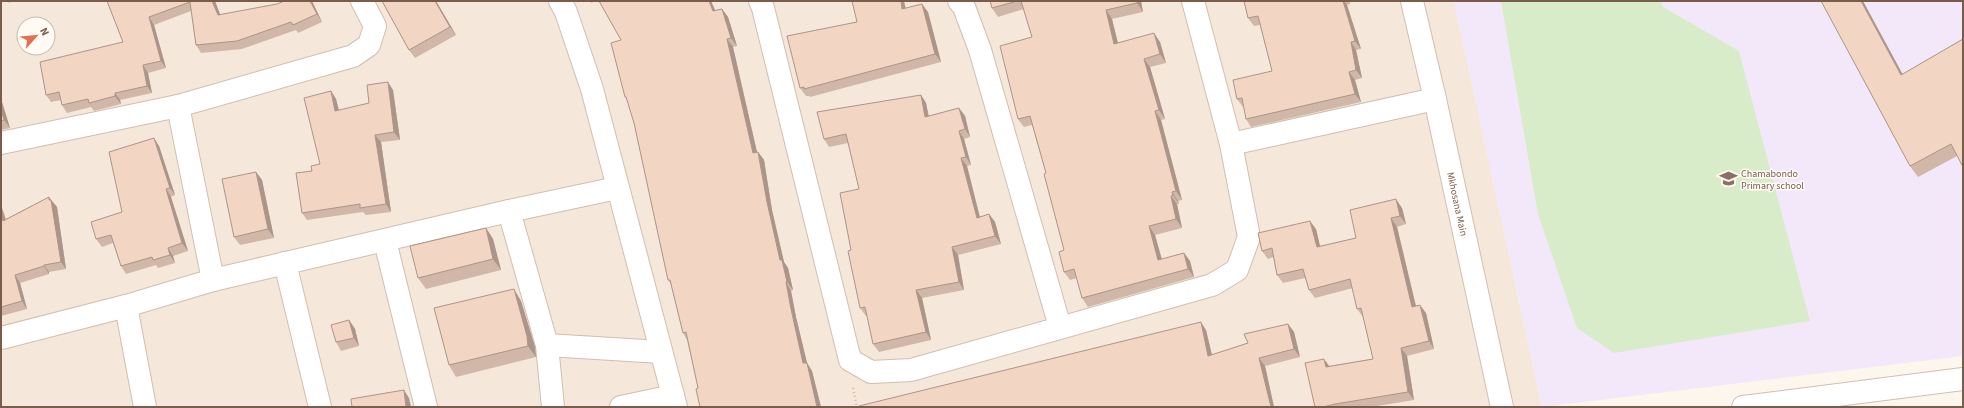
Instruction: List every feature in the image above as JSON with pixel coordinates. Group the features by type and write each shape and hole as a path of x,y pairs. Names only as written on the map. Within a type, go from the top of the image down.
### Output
{"street":[{"path":"1,143 178,106 352,56 369,45 375,26 362,1"},
{"path":"560,1 566,12 592,89 617,188 675,401 622,407"},
{"path":"959,1 964,7 980,50 1060,327"},
{"path":"767,3 850,360 871,372 911,370 1212,285 1237,270 1249,237 1232,144 1193,1"},
{"name":"Mkhosana Main","path":"1412,1 1435,99 1502,407"},
{"path":"1232,144 1435,99"},
{"path":"178,106 213,280"},
{"path":"1,338 126,306 213,280 509,211 617,188"},
{"path":"509,211 547,345 553,407"},
{"path":"385,240 426,407"},
{"path":"285,263 320,407"},
{"path":"126,306 145,407"},
{"path":"547,345 661,352"},
{"path":"1743,407 1963,380"}],"shaded area":[{"path":"1,1 1454,1 1542,407 1,407"},
{"name":"Chamabondo Primary school","path":"1454,1 1963,1 1963,356 1542,407"}],"green space":[{"path":"1501,1 1661,1 1663,7 1739,51 1810,321 1614,353 1577,328 1538,214"}],"building":[{"path":"107,1 212,1 218,15 277,4 284,1 310,1 317,14 293,25 291,22 237,41 196,45 190,2 149,17 161,61 143,65 147,86 115,93 115,96 89,103 88,99 62,105 59,92 46,95 40,62 123,42"},
{"path":"382,1 435,1 450,27 409,50"},
{"path":"599,1 709,1 713,11 722,9 731,38 727,39 753,153 758,152 767,202 780,260 782,260 787,282 791,309 803,363 807,363 817,407 700,407 696,389 698,388 686,332 683,333 670,280 668,280 634,123 625,97 611,43 621,40"},
{"path":"852,1 901,1 902,9 922,4 935,54 804,89 804,87 800,88 787,36 857,22"},
{"path":"990,1 1017,1 992,8"},
{"path":"1021,1 1137,1 1137,3 1106,10 1114,44 1154,33 1160,54 1144,59 1159,110 1155,111 1176,191 1172,192 1173,195 1171,196 1176,219 1149,226 1158,260 1184,253 1188,269 1082,298 1074,269 1064,272 1059,252 1064,250 1044,174 1046,173 1030,116 1018,119 1000,46 1032,37"},
{"path":"1244,1 1343,1 1355,41 1351,42 1356,70 1349,72 1355,94 1246,119 1242,98 1237,99 1233,80 1272,71 1258,16 1248,18"},
{"path":"1821,1 1861,1 1901,75 1963,39 1963,167 1951,144 1910,166"},
{"path":"388,82 394,132 375,135 386,204 360,208 360,204 302,213 296,173 312,171 311,166 320,164 304,98 331,91 335,111 369,103 367,85"},
{"path":"921,95 925,117 959,108 965,129 959,131 966,157 961,158 977,218 989,214 995,236 952,247 959,282 916,290 926,332 873,344 865,307 860,308 848,251 851,250 840,193 859,189 846,134 824,139 817,112"},
{"path":"1,109 4,120 1,121"},
{"path":"154,138 170,188 166,189 182,243 168,248 170,255 153,260 152,257 121,266 111,235 96,239 91,222 122,212 109,152"},
{"path":"256,172 268,229 234,237 222,179"},
{"path":"49,197 49,200 51,200 61,262 44,265 15,275 22,301 1,307 1,214 3,221"},
{"path":"1396,199 1400,216 1391,218 1412,307 1420,305 1429,341 1401,348 1408,392 1323,407 1315,407 1305,363 1324,359 1326,367 1373,359 1361,308 1357,309 1350,279 1309,290 1303,269 1277,275 1272,248 1262,251 1258,233 1310,221 1317,247 1356,238 1350,210"},
{"path":"486,228 493,259 418,278 410,246"},
{"path":"514,289 527,336 528,346 449,365 434,308"},
{"path":"349,320 354,338 336,342 331,325"},
{"path":"1201,322 1208,356 1248,343 1244,334 1288,324 1294,349 1259,358 1271,407 859,407 859,406"},
{"path":"404,390 406,407 352,407 351,399"}],"place":[{"name":"Chamabondo Primary school","path":"1728,179"}]}
